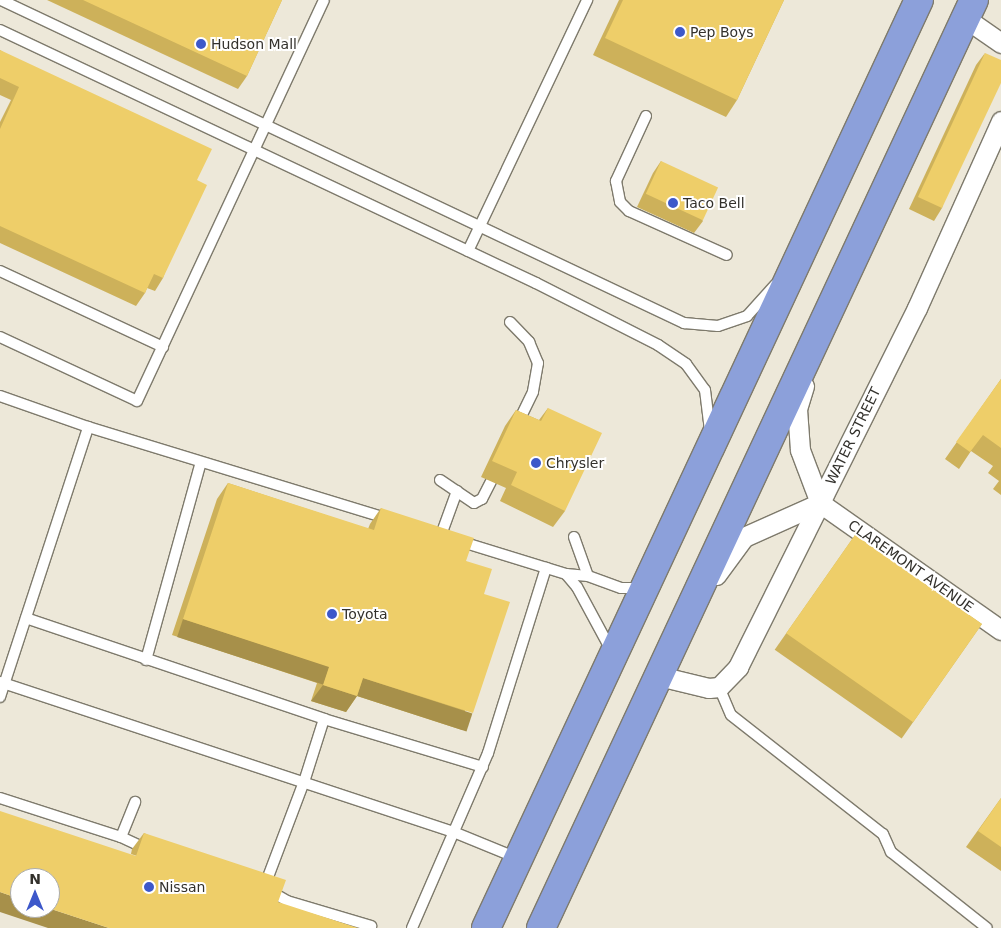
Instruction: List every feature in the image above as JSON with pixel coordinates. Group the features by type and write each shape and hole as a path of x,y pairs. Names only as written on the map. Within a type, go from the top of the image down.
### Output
{"highway":[{"path":"486,928 919,0"},
{"path":"541,928 970,9"}],"street":[{"path":"970,9 1001,43"},
{"name":"WATER STREET","path":"720,687 738,668 917,308 1001,121"},
{"path":"692,606 744,537 820,503 800,450 798,409 819,332"},
{"name":"CLAREMONT AVENUE","path":"820,503 1001,630"},
{"path":"659,676 694,686 720,687"}],"lane":[{"path":"1,0 265,127 684,323 718,326 747,316 797,261"},
{"path":"0,337 138,401 324,0"},
{"path":"468,251 481,228 587,0"},
{"path":"0,30 253,152 468,251 649,341 686,364 706,390 711,420 706,456"},
{"path":"646,116 616,181 620,202 629,211 727,254"},
{"path":"0,271 163,347"},
{"path":"510,322 529,342 538,363 533,392 514,430"},
{"path":"0,396 88,427 404,524"},
{"path":"0,698 2,683 26,618 88,427"},
{"path":"146,660 201,462"},
{"path":"440,480 474,503 482,499 491,481"},
{"path":"457,492 436,534 566,574 588,576 621,588 644,588"},
{"path":"574,537 588,576"},
{"path":"412,928 456,833 483,766 546,568"},
{"path":"566,574 577,587 614,655"},
{"path":"26,618 324,719 483,766"},
{"path":"2,683 456,833 518,859"},
{"path":"720,687 731,715 883,834 891,852 987,928"},
{"path":"324,719 304,782 259,887 287,901 371,926"},
{"path":"0,798 121,837 156,852"},
{"path":"121,837 134,802"}],"building":[{"name":"Hudson Mall","path":"83,0 282,0 247,76"},
{"path":"623,0 784,0 737,100 605,38"},
{"path":"0,50 212,149 197,180 207,185 163,278 154,274 145,293 0,226 0,129 19,87 0,78"},
{"path":"985,53 1001,60 1001,83 942,208 918,197"},
{"path":"661,161 718,188 703,220 646,194"},
{"path":"1001,379 1001,448 983,435 970,452 956,442"},
{"name":"Chrysler","path":"548,408 602,433 565,511 511,485 517,472 492,461 516,410 541,421"},
{"name":"Toyota","path":"228,483 374,530 381,508 474,538 466,561 492,569 484,594 510,602 473,713 363,678 357,696 323,685 329,667 183,619"},
{"path":"855,535 982,624 913,722 786,633"},
{"path":"1001,798 1001,847 978,831"},
{"name":"Nissan","path":"0,811 136,856 144,833 286,880 278,902 358,928 109,928 60,912 60,868 10,868 10,896 0,892"}],"place":[{"name":"Pep Boys","path":"680,32"},
{"name":"Hudson Mall","path":"201,44"},
{"name":"Taco Bell","path":"673,203"},
{"name":"Chrysler","path":"536,463"},
{"name":"Toyota","path":"332,614"},
{"name":"Nissan","path":"149,887"}]}
